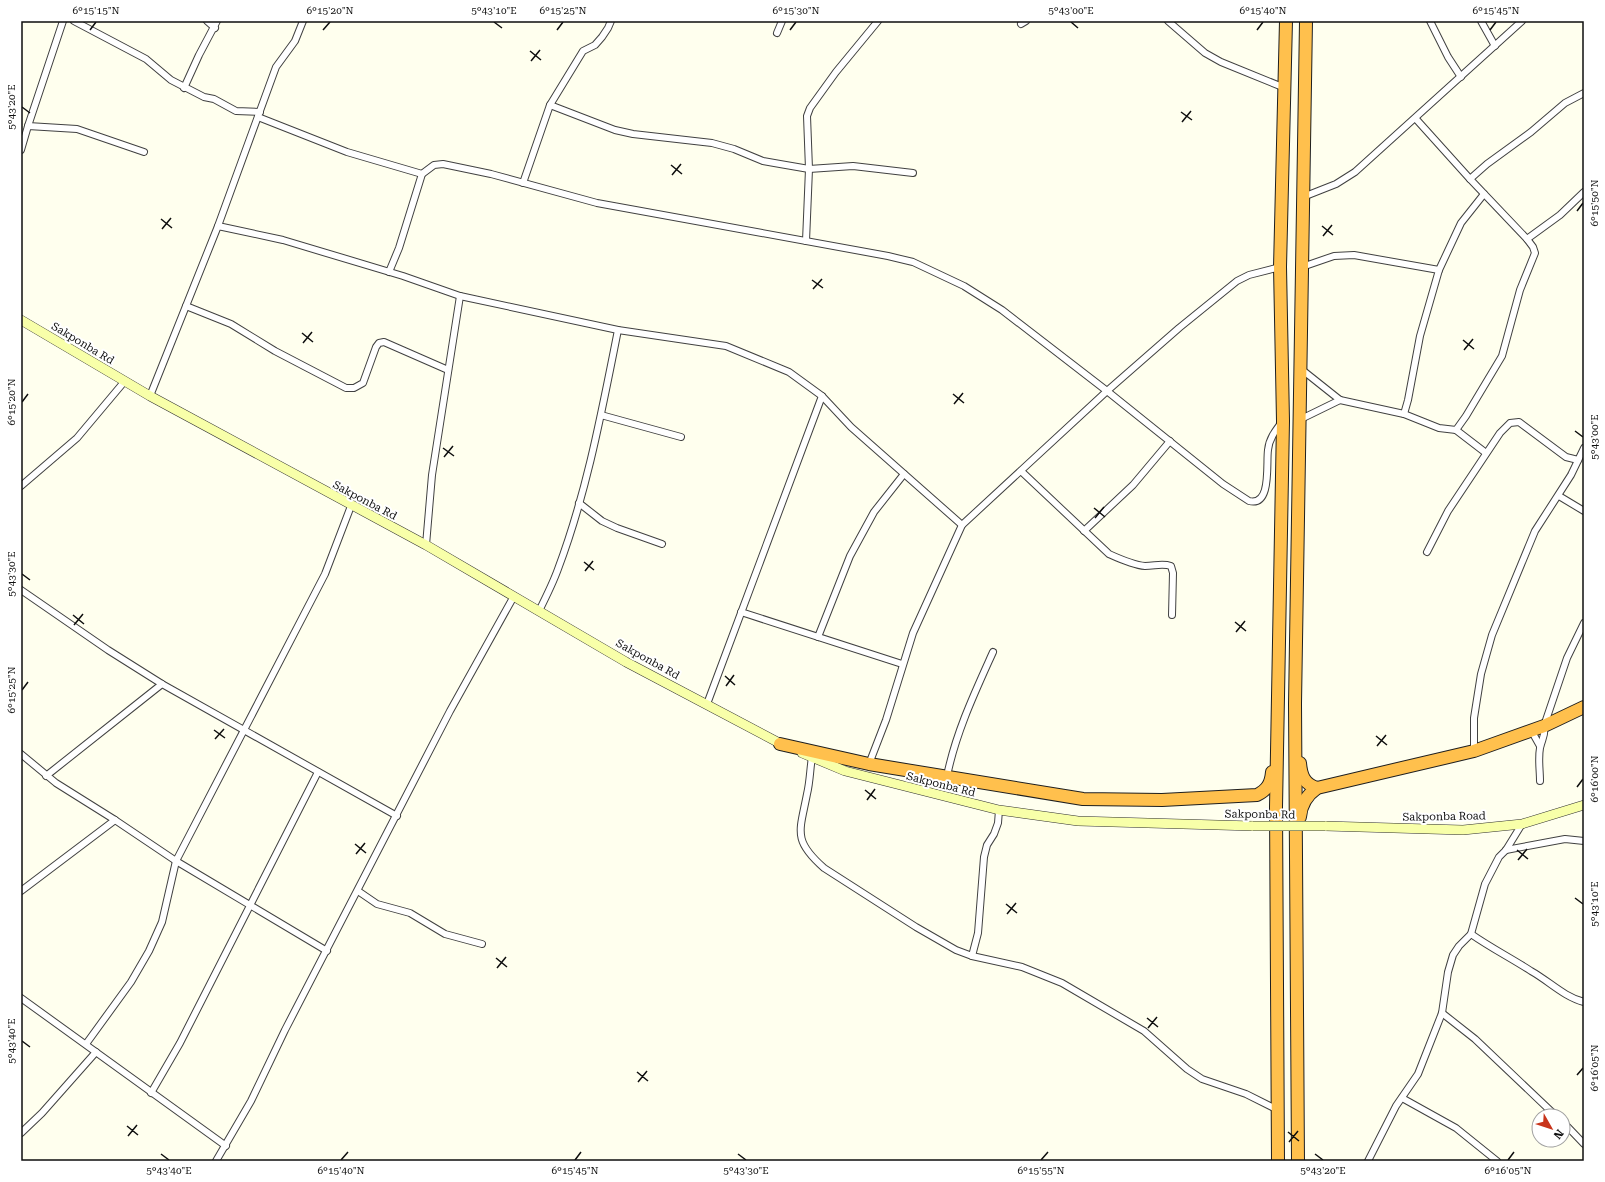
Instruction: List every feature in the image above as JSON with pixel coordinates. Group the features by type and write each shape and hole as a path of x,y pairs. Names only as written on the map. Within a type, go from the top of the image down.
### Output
{"highway":[{"path":"1278,1161 1276,894 1277,723 1283,421 1280,267 1286,21"},
{"path":"1298,1161 1295,728 1306,21"},
{"path":"1286,40 1306,41"},
{"path":"1296,885 1300,813 1304,801 1310,793 1317,788 1474,751 1544,726 1584,707"},
{"path":"780,744 869,764 1082,798 1162,800 1257,795 1264,791 1270,784 1277,723"},
{"path":"1295,728 1302,775 1306,782 1317,788"},
{"path":"1257,795 1266,799 1272,814 1276,894"}],"main road":[{"name":"Sakponba Rd","path":"21,320 124,382 351,506 426,545 626,662 780,744 845,771 999,810 1078,821 1253,826 1325,826"},
{"name":"Sakponba Road","path":"1325,826 1463,830 1522,824 1584,805"}],"street":[{"path":"21,150 63,21"},
{"path":"74,21 146,59 171,80 204,98 214,99 236,111 259,115 347,152 422,174"},
{"path":"207,21 215,28"},
{"path":"184,88 199,55 215,28 217,21"},
{"path":"150,396 218,226 276,67 294,41 303,21"},
{"path":"523,183 550,105 584,51 595,45 608,28 611,21"},
{"path":"776,33 782,21"},
{"path":"806,241 809,169 807,116 810,108 878,21"},
{"path":"1168,21 1174,23 1210,56 1221,62 1285,88"},
{"path":"1430,21 1448,57 1462,77"},
{"path":"1480,21 1495,46"},
{"path":"1303,197 1336,184 1355,172 1462,77 1522,21"},
{"path":"1470,179 1487,164 1531,132 1565,103 1584,93"},
{"path":"550,105 621,131 633,134 712,143 734,148 763,161 809,169 853,166 913,173"},
{"path":"1416,118 1470,179 1527,239 1535,253 1520,290 1502,356 1456,430"},
{"path":"28,126 77,130 144,152"},
{"path":"389,272 400,248 422,174 434,165 443,164 523,183 597,203 888,256 912,262 958,283 1002,310 1107,391 1223,484 1249,501 1254,502 1259,500 1264,494 1268,449 1271,436 1283,421"},
{"path":"1527,239 1560,215 1584,192"},
{"path":"1404,414 1420,336 1439,270 1461,223 1484,194"},
{"path":"218,226 283,240 389,272 460,296 618,330 726,346 788,372 822,396 851,427 962,525"},
{"path":"1302,267 1334,256 1354,255 1439,270"},
{"path":"869,764 886,720 913,632 962,525 1107,391 1179,328 1237,281 1249,275 1280,267"},
{"path":"426,545 432,475 460,296"},
{"path":"186,306 231,324 275,351 346,388 354,388 363,383 376,347 379,343 384,342 448,370"},
{"path":"540,611 558,569 579,503 601,415 618,330"},
{"path":"1300,368 1340,400 1404,414 1439,428 1456,430 1486,453"},
{"path":"21,486 77,438 124,382"},
{"path":"707,704 822,396"},
{"path":"1299,420 1340,400"},
{"path":"601,415 681,437"},
{"path":"1427,552 1448,511 1500,433 1510,423 1519,422 1566,457 1578,460"},
{"path":"1084,531 1133,485 1170,441"},
{"path":"1474,751 1474,718 1481,674 1492,636 1535,532 1558,496 1584,448"},
{"path":"1021,471 1109,554 1124,561 1145,566 1164,564 1171,566 1173,573 1172,615"},
{"path":"818,637 850,556 874,512 904,474"},
{"path":"1558,496 1584,511"},
{"path":"579,503 602,521 662,544"},
{"path":"86,1044 131,982 149,951 162,922 176,861 325,574 351,506"},
{"path":"21,590 108,650 162,684 397,816"},
{"path":"216,1161 251,1101 450,711 514,596"},
{"path":"741,612 902,664"},
{"path":"1540,781 1539,757 1540,746 1546,732 1544,726 1567,658 1584,623"},
{"path":"947,776 952,750 964,718 993,652"},
{"path":"46,776 162,684"},
{"path":"1531,730 1540,746"},
{"path":"21,754 46,776 176,861 251,904 327,951"},
{"path":"812,757 800,834 804,846 812,857 824,868 916,927 956,950 972,956 1022,967 1062,983 1144,1031 1187,1070 1202,1079 1246,1094 1278,1110"},
{"path":"150,1093 180,1043 318,772"},
{"path":"972,956 978,933 984,858 987,845 994,834 998,823 999,810"},
{"path":"21,891 115,820"},
{"path":"1368,1161 1396,1106 1418,1074 1442,1013 1448,972 1453,955 1459,946 1471,934 1485,884 1499,857 1506,850 1522,824"},
{"path":"1506,850 1565,840 1584,841"},
{"path":"358,891 377,904 410,913 445,934 482,944"},
{"path":"1471,934 1495,951 1532,971 1567,995 1584,1002"},
{"path":"21,998 86,1044 150,1093 226,1146"},
{"path":"1442,1013 1474,1039 1547,1108"},
{"path":"21,1133 42,1113 96,1052"},
{"path":"1402,1098 1456,1128 1497,1161"},
{"path":"1571,1130 1584,1144"}]}
